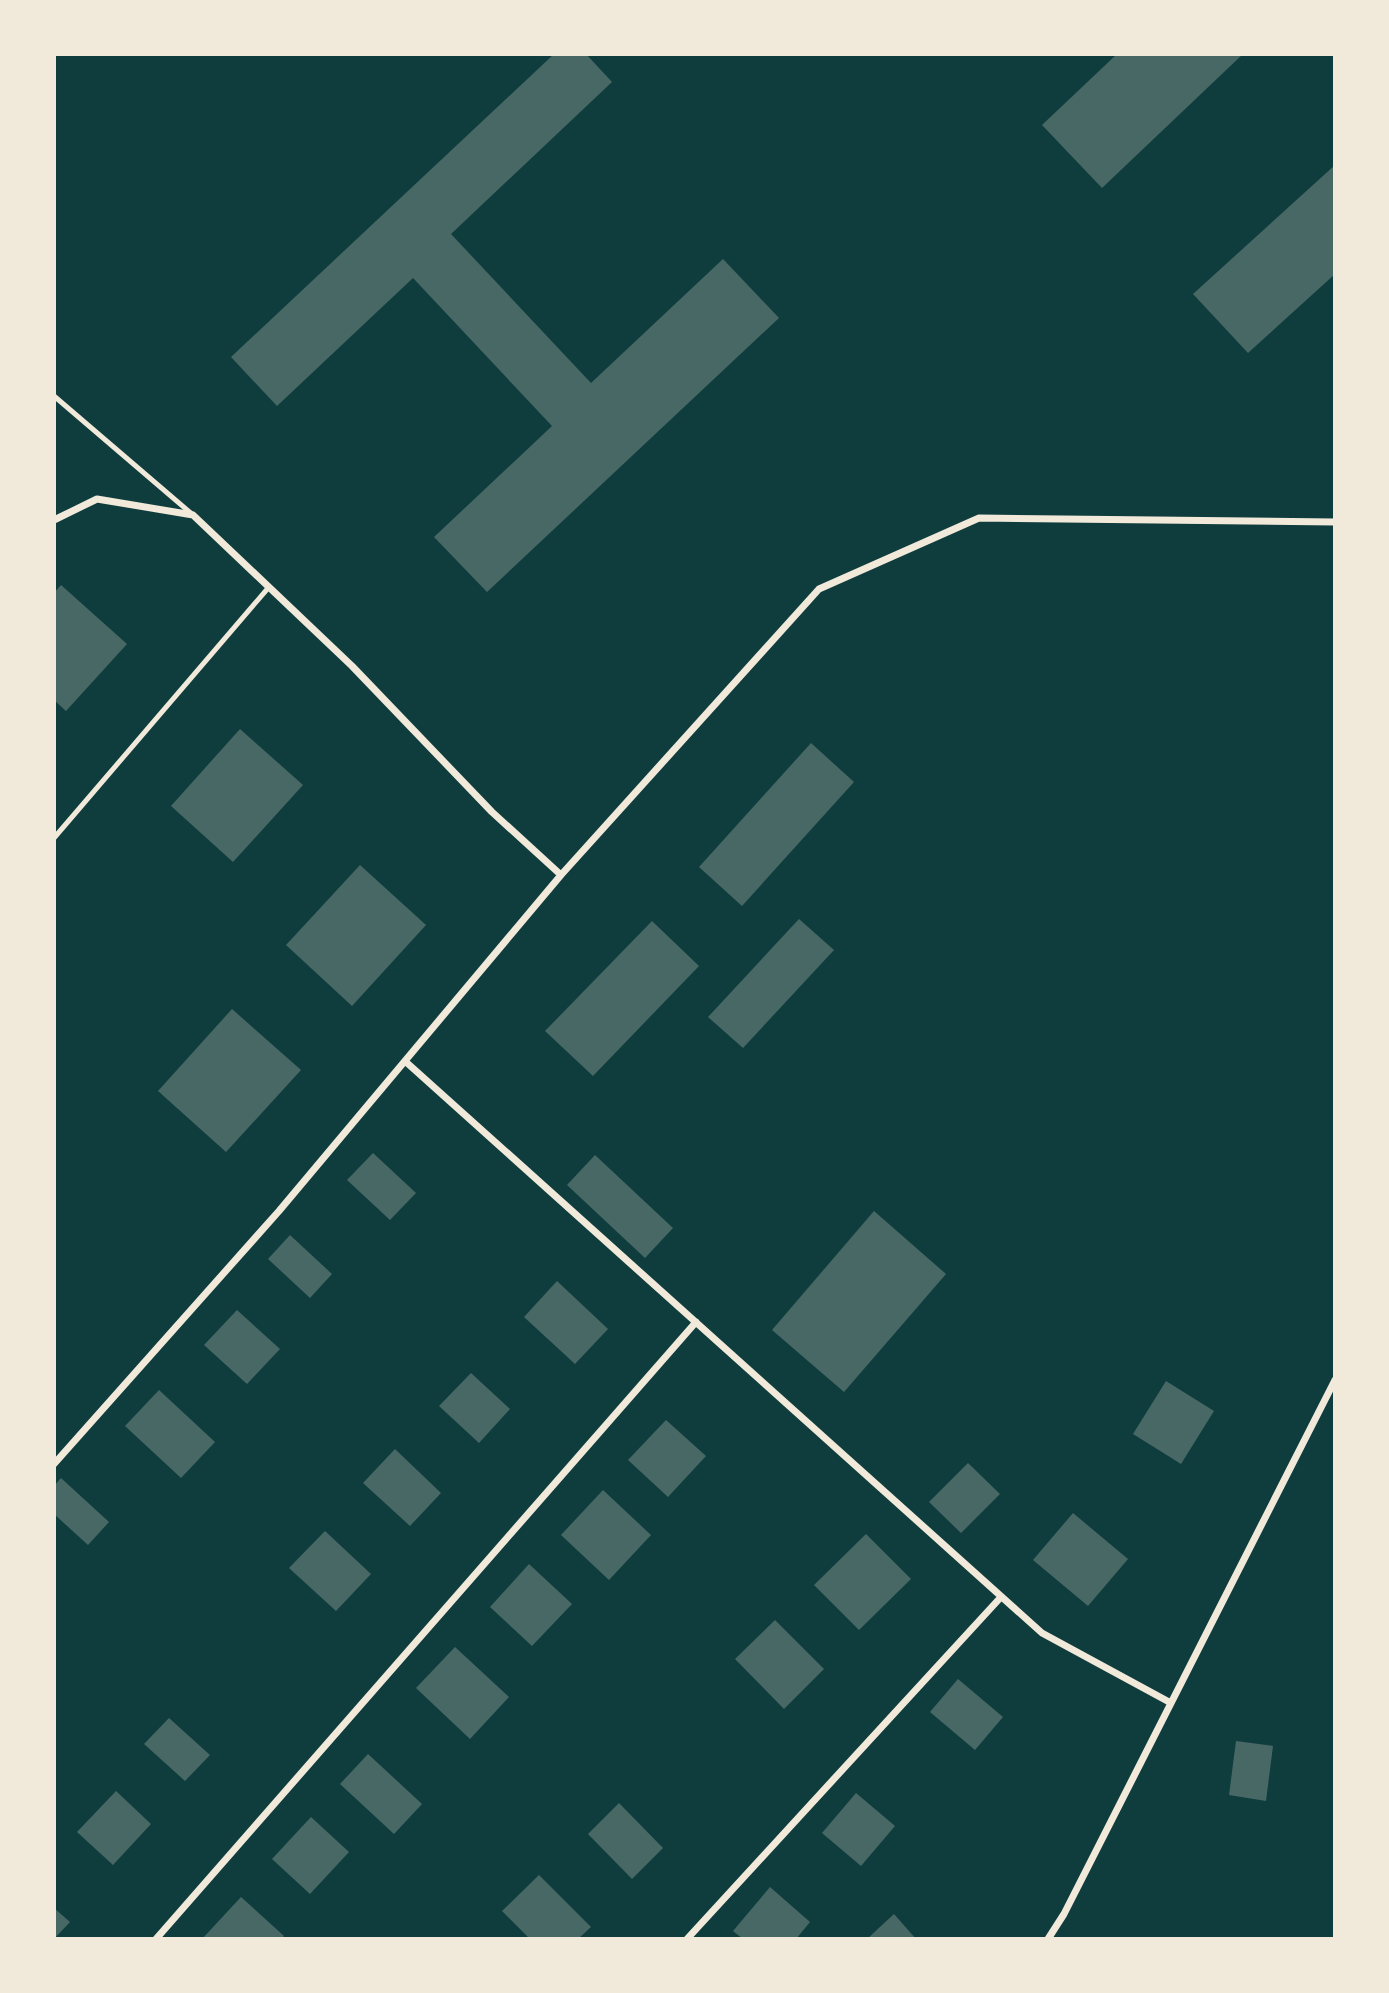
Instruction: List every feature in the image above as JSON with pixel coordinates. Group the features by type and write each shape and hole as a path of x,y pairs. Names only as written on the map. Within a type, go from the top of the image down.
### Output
{"street":[{"path":"54,520 97,499 193,515 352,666 492,812 561,875"},
{"path":"54,1464 279,1212 561,875 819,589 979,518 1335,522"},
{"path":"406,1062 1042,1633 1171,1703"},
{"path":"156,1939 696,1322"},
{"path":"1048,1939 1064,1914 1335,1380"},
{"path":"687,1939 1001,1597"}],"lane":[{"path":"54,396 193,515"},
{"path":"54,838 269,587"}],"building":[{"path":"554,54 586,54 612,82 451,234 591,383 723,259 779,318 487,592 434,537 552,426 413,278 277,406 231,357"},
{"path":"1117,54 1243,54 1102,188 1042,125"},
{"path":"1335,165 1335,274 1248,353 1193,294"},
{"path":"61,585 127,644 66,711 54,700 54,593"},
{"path":"240,729 303,785 233,862 171,806"},
{"path":"811,743 854,782 742,906 699,867"},
{"path":"360,865 426,925 352,1006 286,945"},
{"path":"799,919 834,950 743,1048 708,1017"},
{"path":"652,921 699,966 593,1076 545,1031"},
{"path":"232,1009 301,1070 226,1152 158,1091"},
{"path":"373,1153 416,1193 390,1220 347,1180"},
{"path":"595,1155 673,1228 645,1258 567,1185"},
{"path":"874,1211 946,1274 844,1392 772,1330"},
{"path":"290,1235 332,1274 310,1298 268,1259"},
{"path":"557,1281 608,1329 575,1364 524,1317"},
{"path":"237,1310 280,1349 247,1384 204,1345"},
{"path":"471,1373 510,1409 479,1443 439,1406"},
{"path":"1166,1381 1214,1411 1181,1464 1133,1434"},
{"path":"159,1390 215,1442 181,1478 125,1426"},
{"path":"666,1420 706,1456 668,1497 628,1460"},
{"path":"395,1449 441,1493 410,1526 363,1483"},
{"path":"968,1463 1000,1494 961,1533 929,1502"},
{"path":"61,1478 109,1522 88,1545 54,1514 54,1486"},
{"path":"603,1490 651,1535 609,1580 561,1535"},
{"path":"1073,1513 1128,1559 1088,1606 1033,1560"},
{"path":"325,1531 371,1574 336,1611 289,1568"},
{"path":"866,1534 911,1579 859,1630 814,1585"},
{"path":"529,1564 572,1604 532,1646 490,1607"},
{"path":"775,1620 824,1669 784,1709 735,1659"},
{"path":"455,1647 509,1697 470,1739 416,1688"},
{"path":"958,1679 1003,1717 975,1750 930,1712"},
{"path":"169,1718 210,1755 185,1781 144,1744"},
{"path":"1236,1741 1273,1746 1266,1801 1229,1795"},
{"path":"368,1754 422,1804 394,1834 340,1784"},
{"path":"116,1791 151,1824 113,1865 77,1832"},
{"path":"856,1793 895,1826 861,1866 822,1833"},
{"path":"619,1803 663,1848 632,1879 588,1834"},
{"path":"311,1817 349,1852 310,1894 272,1859"},
{"path":"539,1875 591,1927 578,1939 530,1939 502,1911"},
{"path":"770,1887 810,1922 796,1939 743,1939 733,1931"},
{"path":"241,1897 284,1936 281,1939 202,1939"},
{"path":"54,1908 70,1922 54,1939"},
{"path":"894,1914 916,1939 867,1939"}]}
